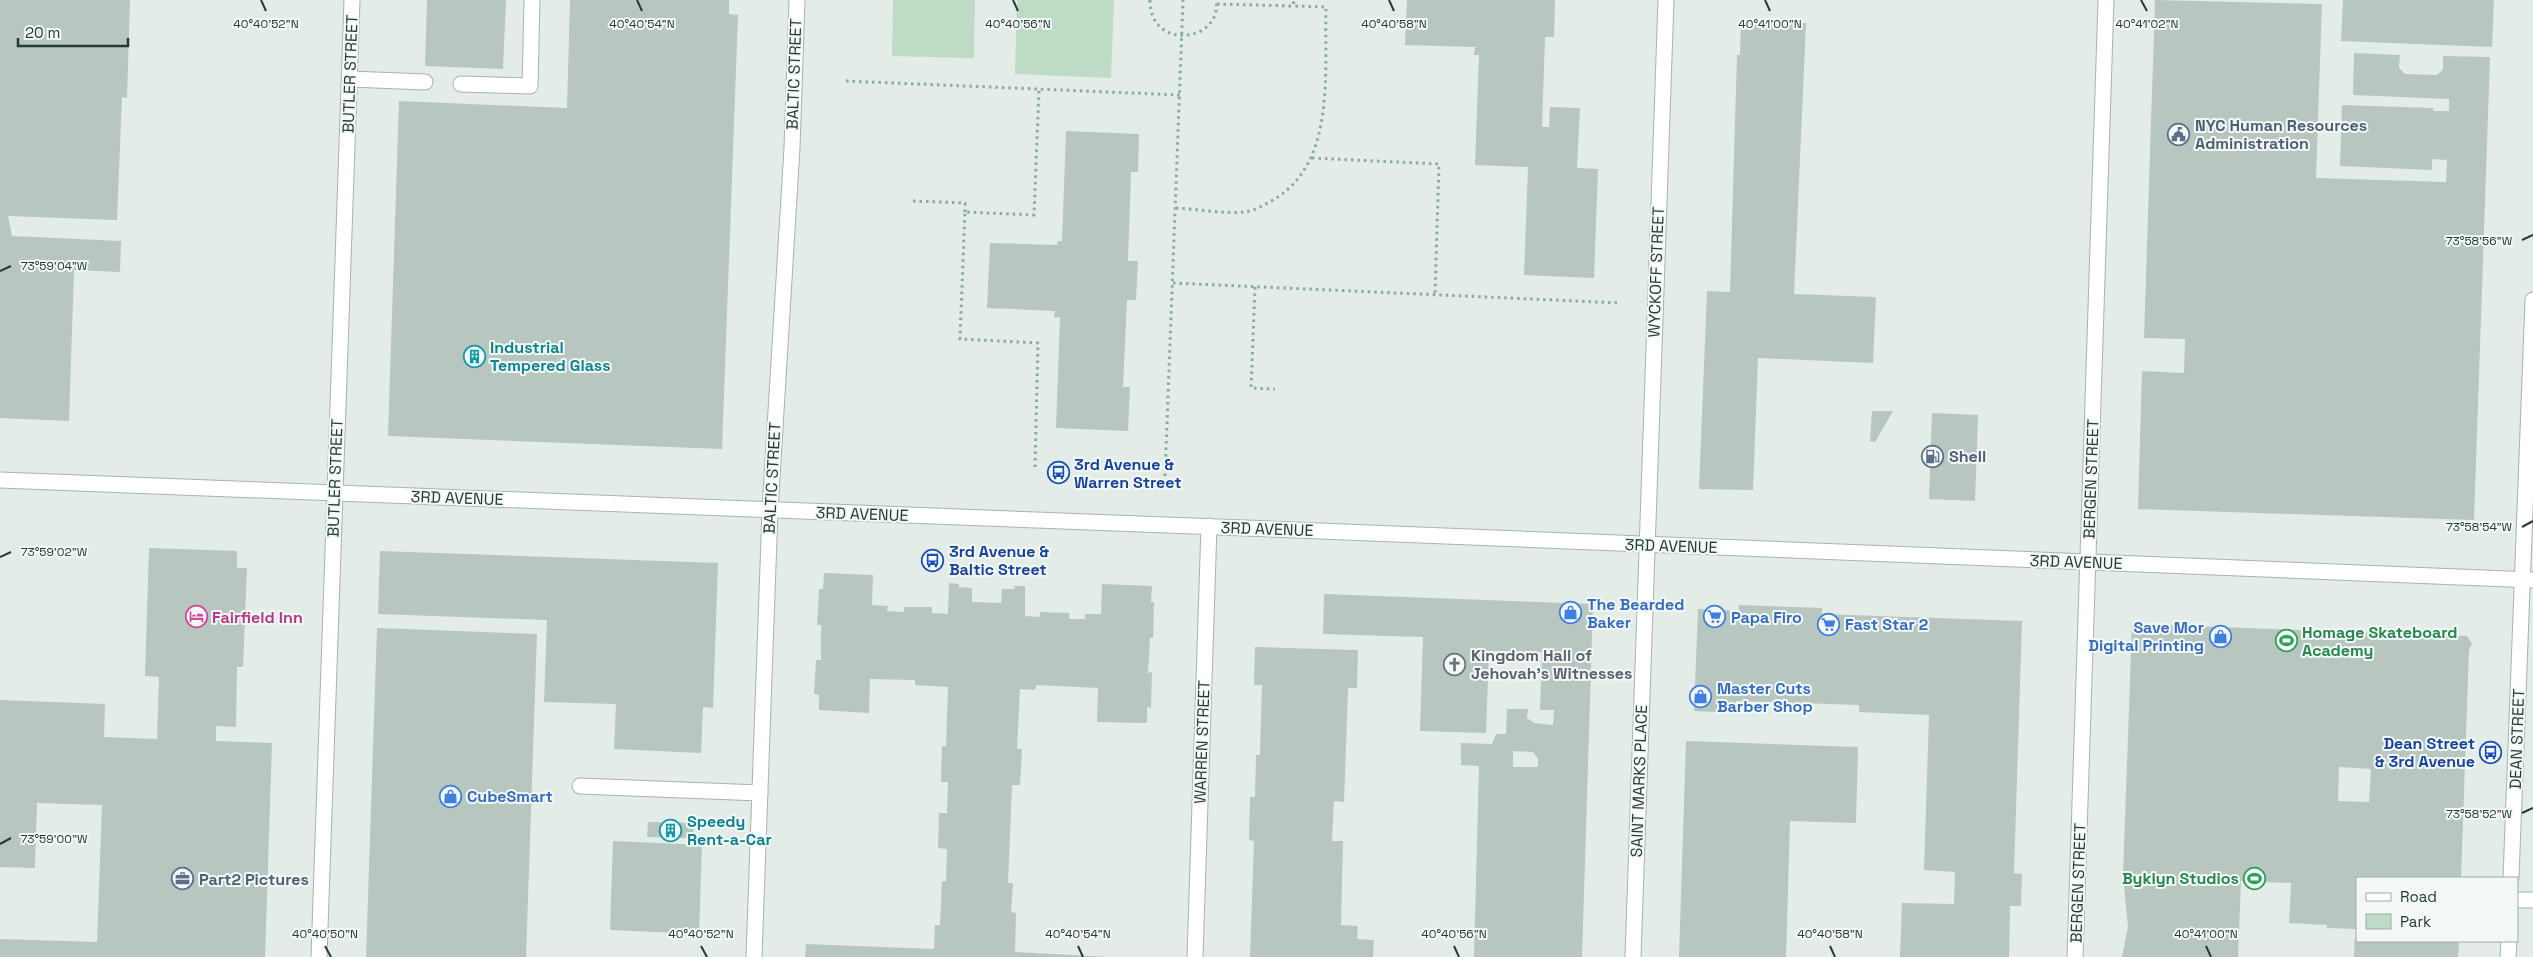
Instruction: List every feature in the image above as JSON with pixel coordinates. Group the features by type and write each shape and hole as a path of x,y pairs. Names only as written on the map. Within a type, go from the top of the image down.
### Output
{"street":[{"name":"BUTLER STREET","path":"318,957 352,0"},
{"path":"461,84 530,86 532,0"},
{"name":"BALTIC STREET","path":"754,957 770,510 792,148 797,0"},
{"name":"WYCKOFF STREET","path":"1647,545 1666,0"},
{"name":"BERGEN STREET","path":"2075,957 2106,0"},
{"path":"350,79 425,82"},
{"name":"DEAN STREET","path":"2511,877 2528,580 2533,300"},
{"name":"3RD AVENUE","path":"0,480 1209,526 2528,580"},
{"name":"WARREN STREET","path":"1195,957 1209,526"},
{"name":"SAINT MARKS PLACE","path":"1632,957 1647,545"},
{"path":"580,786 760,793"},
{"path":"2518,900 2533,900"},
{"path":"2508,957 2509,942"}],"path":[{"path":"1150,0 1150,8 1156,22 1167,32 1182,36 1195,34 1206,27 1214,17 1217,2 1326,7 1323,116 1320,136 1312,158 1298,179 1281,195 1262,206 1245,212 1176,208"},
{"path":"1165,476 1183,0"},
{"path":"1293,6 1294,0"},
{"path":"846,81 1180,94"},
{"path":"965,212 1034,215 1039,89"},
{"path":"1312,158 1439,164 1435,295"},
{"path":"913,201 965,203 960,340 1038,342 1035,467"},
{"path":"1173,283 1620,303"},
{"path":"1255,287 1251,388 1275,389"}],"green space":[{"path":"893,0 975,0 974,58 892,56"},
{"path":"1017,0 1114,0 1111,78 1015,74"}],"building":[{"path":"0,0 130,0 127,98 122,97 117,220 8,216 12,236 121,241 120,272 74,270 69,421 0,418"},
{"path":"427,0 506,0 503,69 425,66"},
{"path":"570,0 729,0 729,14 738,15 722,449 388,436 399,101 567,108"},
{"path":"1407,0 1555,0 1554,37 1545,37 1542,127 1549,127 1550,107 1580,108 1577,168 1598,169 1594,278 1524,275 1528,167 1475,165 1479,55 1474,55 1475,47 1405,45"},
{"path":"2155,0 2322,4 2316,178 2446,182 2447,160 2432,159 2432,170 2340,166 2342,105 2433,108 2433,111 2449,111 2449,99 2353,95 2354,53 2400,55 2399,68 2405,74 2437,75 2443,70 2443,56 2490,57 2474,520 2138,509 2142,371 2184,373 2185,339 2144,338"},
{"path":"2343,0 2494,0 2492,47 2341,41"},
{"path":"1741,20 1806,23 1794,294 1876,297 1873,363 1758,358 1753,490 1699,489 1707,291 1730,292 1737,55 1740,55"},
{"path":"1066,131 1139,134 1138,172 1131,172 1128,261 1138,261 1136,300 1127,300 1123,387 1130,387 1128,431 1056,428 1060,317 1054,318 1055,311 987,308 990,243 1057,245 1058,241 1062,241"},
{"path":"1872,411 1893,411 1875,442 1870,441"},
{"path":"1932,413 1978,415 1975,501 1929,499"},
{"path":"149,548 237,551 237,568 247,568 243,667 237,667 236,727 216,726 216,741 272,743 265,957 0,957 0,939 97,942 102,805 37,803 35,868 0,867 0,700 105,704 104,737 157,739 159,677 145,676"},
{"path":"380,551 718,563 713,708 703,707 701,753 614,749 616,704 544,702 547,620 378,614"},
{"path":"824,573 873,575 872,605 888,606 887,611 904,612 904,607 932,607 932,613 948,614 949,583 959,584 959,587 972,588 972,602 1001,603 1002,589 1015,589 1014,586 1025,586 1025,616 1040,617 1040,612 1069,613 1069,619 1085,619 1085,614 1101,614 1102,584 1152,586 1151,602 1154,602 1153,638 1150,638 1148,673 1152,672 1151,708 1147,707 1147,723 1097,722 1098,688 1036,685 1035,690 1020,689 1017,749 1022,749 1020,785 1012,785 1008,883 1013,883 1011,912 1016,913 1015,952 1110,957 805,957 806,944 934,949 935,925 940,925 942,881 946,881 947,849 938,848 939,813 947,813 948,782 941,782 942,746 946,746 948,687 915,685 915,680 870,679 869,713 819,710 819,695 814,694 816,660 821,660 821,625 817,625 819,589 823,589"},
{"path":"1324,594 1593,604 1582,957 1474,957 1479,766 1461,765 1461,743 1492,744 1496,734 1506,734 1507,709 1528,709 1527,718 1534,723 1553,725 1554,710 1540,710 1542,652 1489,651 1486,733 1420,731 1423,637 1323,634","holes":["1513,751 1533,752 1538,759 1538,767 1513,767"]},
{"path":"1739,605 1822,608 1822,614 2022,621 2014,873 2022,874 2021,906 2010,906 2009,957 1900,957 1902,903 1954,904 1955,872 1924,870 1929,715 1859,712 1859,705 1736,701 1736,713 1694,711 1698,609 1739,611"},
{"path":"2132,624 2467,636 2472,644 2469,650 2461,877 2356,877 2356,929 2327,928 2327,925 2289,923 2291,883 2241,881 2238,957 2122,957 2128,927 2123,876","holes":["2339,767 2371,769 2369,802 2338,801"]},
{"name":"CubeSmart","path":"377,628 537,634 526,957 366,957"},
{"path":"1255,647 1358,650 1357,688 1348,688 1344,802 1334,801 1332,841 1343,841 1341,925 1358,926 1357,939 1374,940 1373,957 1250,957 1254,841 1249,840 1250,797 1255,797 1256,755 1260,755 1262,685 1254,685"},
{"path":"1686,741 1858,747 1856,823 1790,821 1786,957 1679,957"},
{"name":"Speedy Rent-a-Car","path":"648,822 694,823 693,838 647,837"},
{"path":"613,841 702,845 699,934 610,930"},
{"path":"2355,936 2356,942 2459,942 2458,957 2354,957"}],"place":[{"name":"NYC Human Resources Administration","path":"2179,134"},
{"name":"Industrial Tempered Glass","path":"474,356"},
{"name":"Shell","path":"1933,456"},
{"name":"3rd Avenue & Warren Street","path":"1058,473"},
{"name":"3rd Avenue & Baltic Street","path":"933,560"},
{"name":"The Bearded Baker","path":"1571,613"},
{"name":"Fairfield Inn","path":"196,617"},
{"name":"Papa Firo","path":"1715,617"},
{"name":"Fast Star 2","path":"1829,624"},
{"name":"Save Mor Digital Printing","path":"2220,636"},
{"name":"Homage Skateboard Academy","path":"2286,641"},
{"name":"Kingdom Hall of Jehovah's Witnesses","path":"1455,664"},
{"name":"Master Cuts Barber Shop","path":"1701,697"},
{"name":"Dean Street & 3rd Avenue","path":"2491,752"},
{"name":"CubeSmart","path":"451,796"},
{"name":"Speedy Rent-a-Car","path":"671,830"},
{"name":"Byklyn Studios","path":"2255,878"},
{"name":"Part2 Pictures","path":"183,879"}]}
